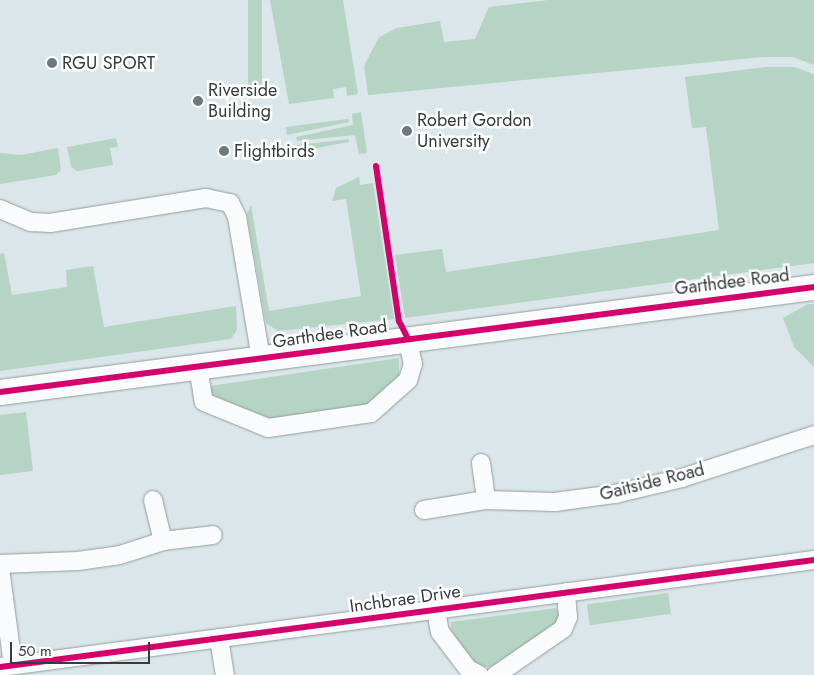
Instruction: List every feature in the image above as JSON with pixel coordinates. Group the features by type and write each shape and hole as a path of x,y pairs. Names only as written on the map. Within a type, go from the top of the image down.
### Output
{"street":[{"path":"0,209 31,222 50,223 206,198 230,203 237,217 261,359"},
{"name":"Garthdee Road","path":"0,392 814,287"},
{"name":"Garthdee Road","path":"198,366 204,402 268,428 371,413 408,380 413,364 407,338"},
{"name":"Gaitside Road","path":"424,510 486,500 555,502 615,494 814,436"},
{"path":"481,463 486,500"},
{"path":"153,500 163,541"},
{"path":"0,564 78,561 120,555 163,541 213,535"},
{"name":"Inchbrae Drive","path":"7,666 814,560"},
{"path":"0,568 7,666"},
{"path":"496,675 563,629 568,617 566,592"},
{"name":"Inchbrae Drive","path":"436,610 440,632 468,669 480,675"},
{"path":"219,638 225,675"}],"green space":[{"path":"248,0 262,0 262,90 248,90"},
{"path":"270,0 343,0 358,94 347,96 346,87 333,89 334,98 289,104"},
{"path":"548,0 814,0 814,65 793,57 765,57 368,95 364,66 379,37 397,28 440,21 444,42 475,39 489,7"},
{"path":"766,67 794,67 814,74 814,263 405,318 395,255 442,249 446,272 719,230 706,127 692,128 685,77"},
{"path":"361,112 367,153 359,154 355,135 297,141 296,137 353,125 352,114"},
{"path":"348,119 349,122 287,135 286,127"},
{"path":"116,138 118,147 110,148 113,165 77,171 71,167 67,147"},
{"path":"349,139 349,142 290,153 289,146"},
{"path":"58,148 61,170 56,175 0,184 0,153 21,155"},
{"path":"359,177 360,185 373,183 394,319 278,331 266,323 247,215 251,205 269,311 361,296 346,199 332,201 336,188"},
{"path":"4,253 12,295 67,287 66,270 93,266 104,327 236,306 237,330 231,339 0,371 0,254"},
{"path":"808,304 814,304 814,367 794,347 783,318"},
{"path":"399,358 399,376 367,408 259,420 213,399 210,386"},
{"path":"26,412 33,471 0,475 0,415"},
{"path":"668,593 671,614 590,625 587,604"},
{"path":"556,608 560,617 556,625 506,662 489,667 474,666 451,636 451,622"}],"cycle path":[{"path":"376,166 399,321 407,337"},
{"path":"0,392 814,287"},
{"path":"0,667 814,560"}],"place":[{"name":"RGU SPORT","path":"52,63"},
{"name":"Riverside Building","path":"198,101"},
{"name":"Robert Gordon University","path":"407,131"},
{"name":"Flightbirds","path":"224,151"}]}
